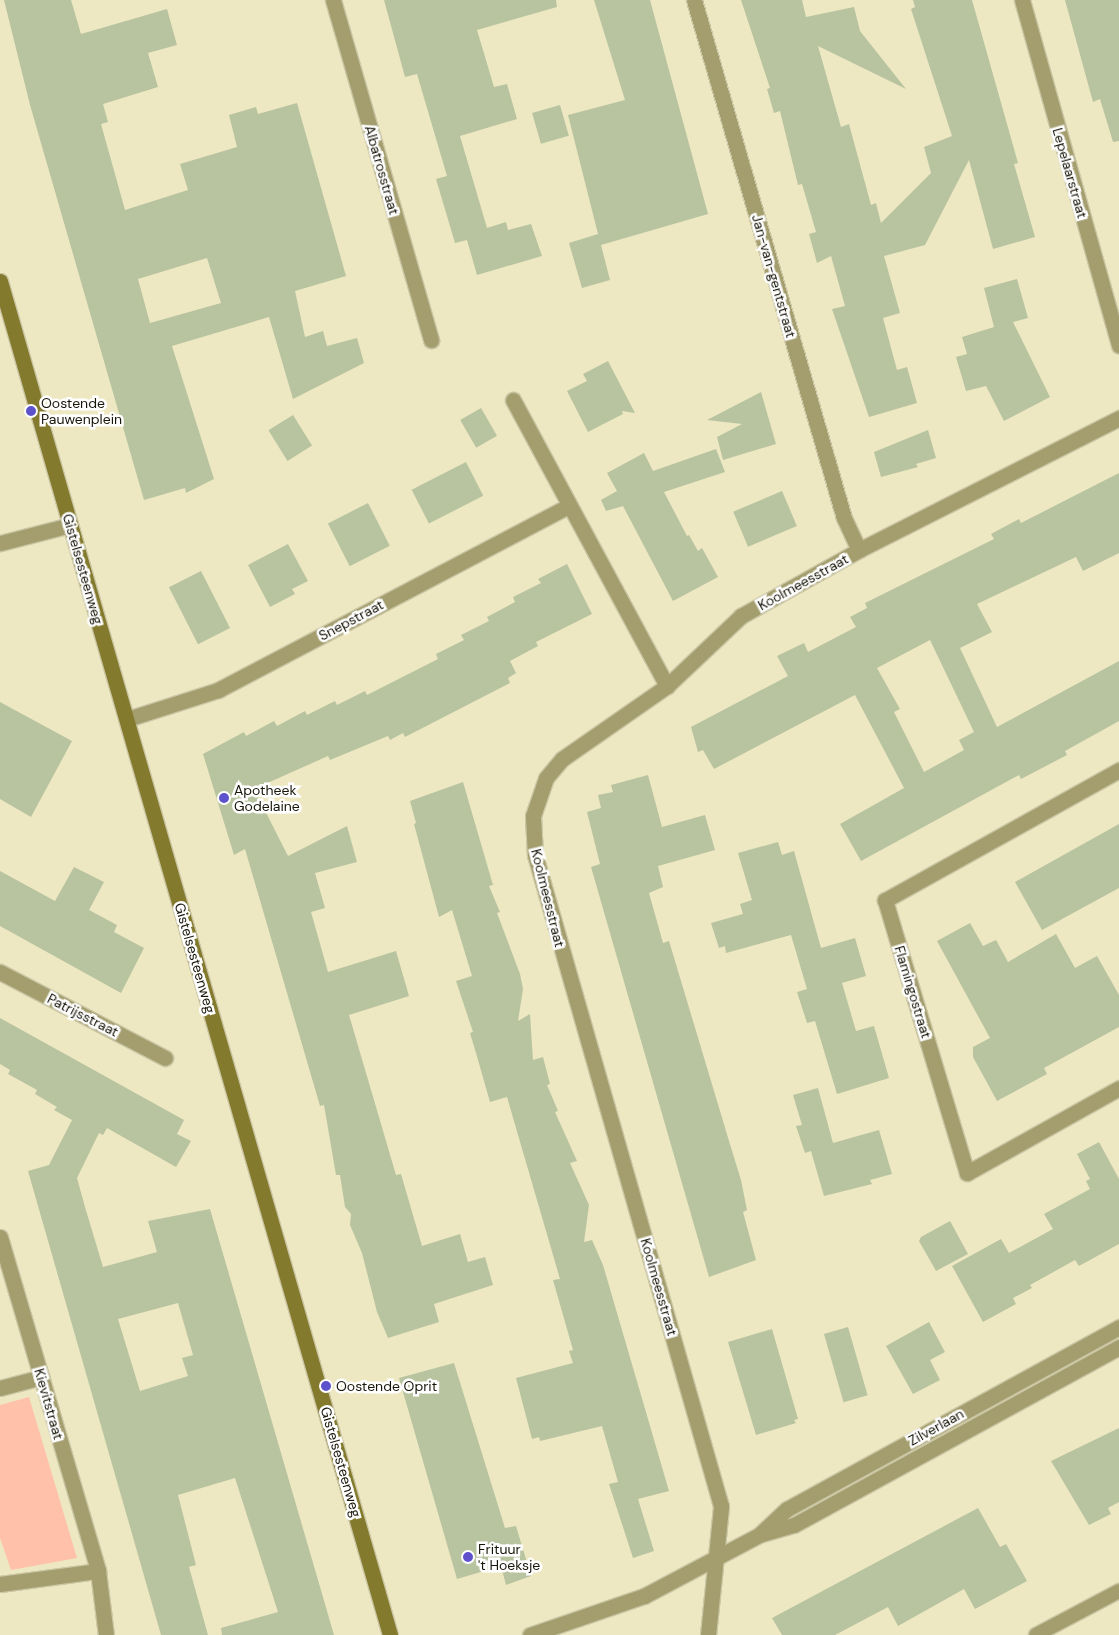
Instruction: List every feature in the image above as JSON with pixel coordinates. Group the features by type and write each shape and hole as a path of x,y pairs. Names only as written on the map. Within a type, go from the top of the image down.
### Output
{"main road":[{"name":"Gistelsesteenweg","path":"0,281 390,1635"}],"street":[{"name":"Albatrosstraat","path":"333,0 431,340"},
{"name":"Jan-van-gentstraat","path":"694,0 844,518 859,550"},
{"name":"Lepelaarstraat","path":"1022,0 1119,346"},
{"path":"513,400 568,506 667,686"},
{"name":"Koolmeesstraat","path":"708,1635 721,1506 535,855 532,816 546,778 562,759 667,686 741,616 859,550 1119,418"},
{"name":"Snepstraat","path":"127,719 218,690 568,506"},
{"path":"0,543 70,525"},
{"name":"Flamingostraat","path":"1119,770 885,900 967,1173 1119,1088"},
{"name":"Patrijsstraat","path":"0,972 165,1058"},
{"name":"Kievitstraat","path":"0,1237 98,1571 106,1635"},
{"name":"Zilverlaan","path":"759,1535 787,1509 1118,1329"},
{"name":"Zilverlaan","path":"530,1635 644,1596 759,1535 794,1525 1119,1347"},
{"path":"0,1388 42,1377"},
{"path":"0,1584 98,1571"}],"lane":[{"path":"1036,1635 1119,1590"}],"shaded area":[{"path":"29,1397 77,1558 11,1570 0,1538 0,1405"}],"building":[{"path":"4,0 71,0 81,34 167,9 177,45 148,53 158,87 103,104 108,122 101,124 125,210 188,190 180,164 237,147 229,115 256,107 258,114 297,103 346,276 295,291 305,337 323,331 327,346 357,338 364,363 293,399 269,317 172,346 214,479 186,493 185,488 144,500 30,105","holes":["207,258 221,303 150,323 138,279"]},
{"path":"384,0 556,0 557,7 477,30 494,87 507,84 517,119 460,136 487,228 506,222 508,230 531,224 542,256 477,275 467,240 455,243 436,179 447,176 417,74 405,77"},
{"path":"594,0 650,0 708,214 601,245 610,280 582,288 569,243 598,234 568,115 625,100"},
{"path":"741,0 802,0 806,17 854,7 860,31 906,89 818,46 841,127 849,124 871,205 876,203 881,223 931,173 924,147 952,136 911,9 915,7 913,0 972,0 1018,163 1014,164 1035,237 993,249 969,160 925,245 884,256 900,313 883,318 897,370 907,367 917,403 869,417 832,309 845,306 831,256 817,263 809,234 816,232 802,184 798,185 780,111 774,113 767,89 770,88"},
{"path":"1065,0 1119,0 1119,141 1113,142 1100,99 1093,102"},
{"path":"560,105 569,136 541,144 532,113"},
{"path":"1017,279 1028,318 1013,322 1050,397 1004,421 986,386 966,391 956,357 967,354 962,337 994,327 984,288"},
{"path":"608,361 635,413 622,411 623,414 588,432 567,391 587,381 583,374"},
{"path":"761,392 776,444 723,460 717,437 742,424 707,420"},
{"path":"481,408 497,436 476,448 460,420"},
{"path":"293,415 312,446 287,461 268,430"},
{"path":"928,430 936,458 916,464 918,467 881,477 874,452"},
{"path":"716,449 725,472 664,492 687,536 689,535 698,551 702,548 718,577 673,601 623,506 606,511 601,500 617,491 607,473 644,453 653,471"},
{"path":"466,462 483,496 429,524 412,490"},
{"path":"1119,473 1119,553 1083,571 1076,557 977,604 992,632 960,648 997,727 1119,661 1119,721 1065,751 1067,755 1021,779 1019,775 861,861 840,824 904,788 855,695 714,769 703,750 698,752 691,727 788,676 777,656 804,643 808,652 856,627 850,617 867,608 865,603 994,539 991,534 1019,519 1021,523","holes":["930,640 974,732 959,740 964,750 924,772 894,712 900,709 877,668"]},
{"path":"782,491 797,526 748,547 733,512"},
{"path":"368,503 390,546 350,566 328,523"},
{"path":"288,544 308,581 292,589 295,594 270,607 248,565"},
{"path":"567,564 592,614 536,642 538,646 510,661 516,673 508,678 510,683 405,737 403,733 390,740 388,736 330,760 328,756 254,789 288,856 347,826 357,862 315,873 325,908 311,912 328,972 396,951 409,996 349,1015 396,1175 401,1174 422,1246 460,1234 468,1262 485,1257 493,1285 434,1304 439,1322 388,1338 377,1312 362,1253 350,1225 351,1214 345,1207 340,1175 336,1175 324,1105 320,1106 245,849 234,855 203,754 244,732 246,736 274,721 277,726 305,711 307,715 335,701 337,705 365,691 367,695 438,659 436,654 464,640 461,635 489,621 487,617 515,602 513,597 541,583 538,579"},
{"path":"201,571 230,628 198,644 169,587"},
{"path":"0,702 72,741 31,817 0,799"},
{"path":"648,775 662,827 705,815 715,850 658,866 663,887 649,893 663,943 669,941 741,1180 747,1210 743,1212 756,1260 709,1277 591,867 600,864 587,812 601,808 598,795 613,792 611,785"},
{"path":"463,782 493,885 489,886 500,912 497,913 520,974 523,989 518,1021 530,1014 533,1060 543,1057 550,1084 547,1085 558,1111 555,1112 577,1161 570,1163 589,1205 584,1242 592,1240 603,1265 669,1491 638,1499 654,1551 633,1558 609,1484 618,1482 602,1426 540,1441 539,1437 532,1439 516,1378 573,1363 569,1351 573,1350 553,1280 560,1279 507,1097 490,1102 470,1033 473,1032 456,981 472,976 452,910 439,917 414,824 416,823 410,801"},
{"path":"1119,824 1119,888 1042,930 1015,882"},
{"path":"778,842 782,855 794,851 821,948 855,938 866,976 842,983 856,1031 874,1026 889,1078 837,1094 815,1021 807,1023 797,992 807,989 791,935 726,953 725,946 719,948 711,923 743,914 740,904 752,900 738,853"},
{"path":"74,867 104,882 89,910 117,925 114,932 144,948 121,993 0,926 0,871 55,901"},
{"path":"970,923 983,946 996,940 1008,962 1056,934 1075,968 1097,956 1119,995 1119,1027 1044,1068 1047,1074 997,1101 973,1057 973,1047 990,1038 937,941"},
{"path":"0,1018 184,1120 177,1134 191,1141 176,1167 107,1128 103,1135 99,1133 77,1178 85,1207 103,1267 157,1252 148,1221 210,1209 334,1635 222,1635 221,1628 278,1612 235,1478 178,1495 196,1565 189,1567 208,1635 161,1635 28,1171 49,1165 72,1120 54,1110 57,1107 35,1094 37,1090 8,1074 10,1070 0,1064","holes":["178,1303 193,1355 182,1358 188,1376 140,1391 118,1319"]},
{"path":"818,1088 833,1143 879,1130 892,1174 870,1180 872,1184 824,1196 811,1151 805,1153 796,1126 802,1125 793,1095"},
{"path":"1099,1142 1119,1179 1119,1244 1079,1266 1075,1260 1030,1285 1032,1288 1013,1298 1016,1304 983,1322 952,1266 1001,1239 1009,1253 1053,1229 1044,1214 1090,1189 1086,1181 1090,1179 1077,1154"},
{"path":"950,1221 968,1254 936,1271 919,1241 921,1237"},
{"path":"929,1322 945,1352 930,1360 940,1380 913,1394 886,1346"},
{"path":"848,1327 868,1395 844,1402 824,1334"},
{"path":"772,1329 798,1419 794,1420 796,1423 756,1435 728,1342"},
{"path":"454,1363 505,1528 516,1526 531,1576 506,1585 501,1566 457,1579 399,1378"},
{"path":"1119,1428 1119,1502 1108,1508 1111,1514 1089,1525 1051,1461"},
{"path":"978,1508 1000,1547 1006,1544 1027,1581 975,1609 964,1589 898,1626 888,1607 835,1635 782,1635 772,1618"}],"place":[{"name":"Oostende Pauwenplein","path":"31,411"},
{"name":"Apotheek Godelaine","path":"224,798"},
{"name":"Oostende Oprit","path":"326,1386"},
{"name":"Frituur 't Hoeksje","path":"468,1557"}]}
